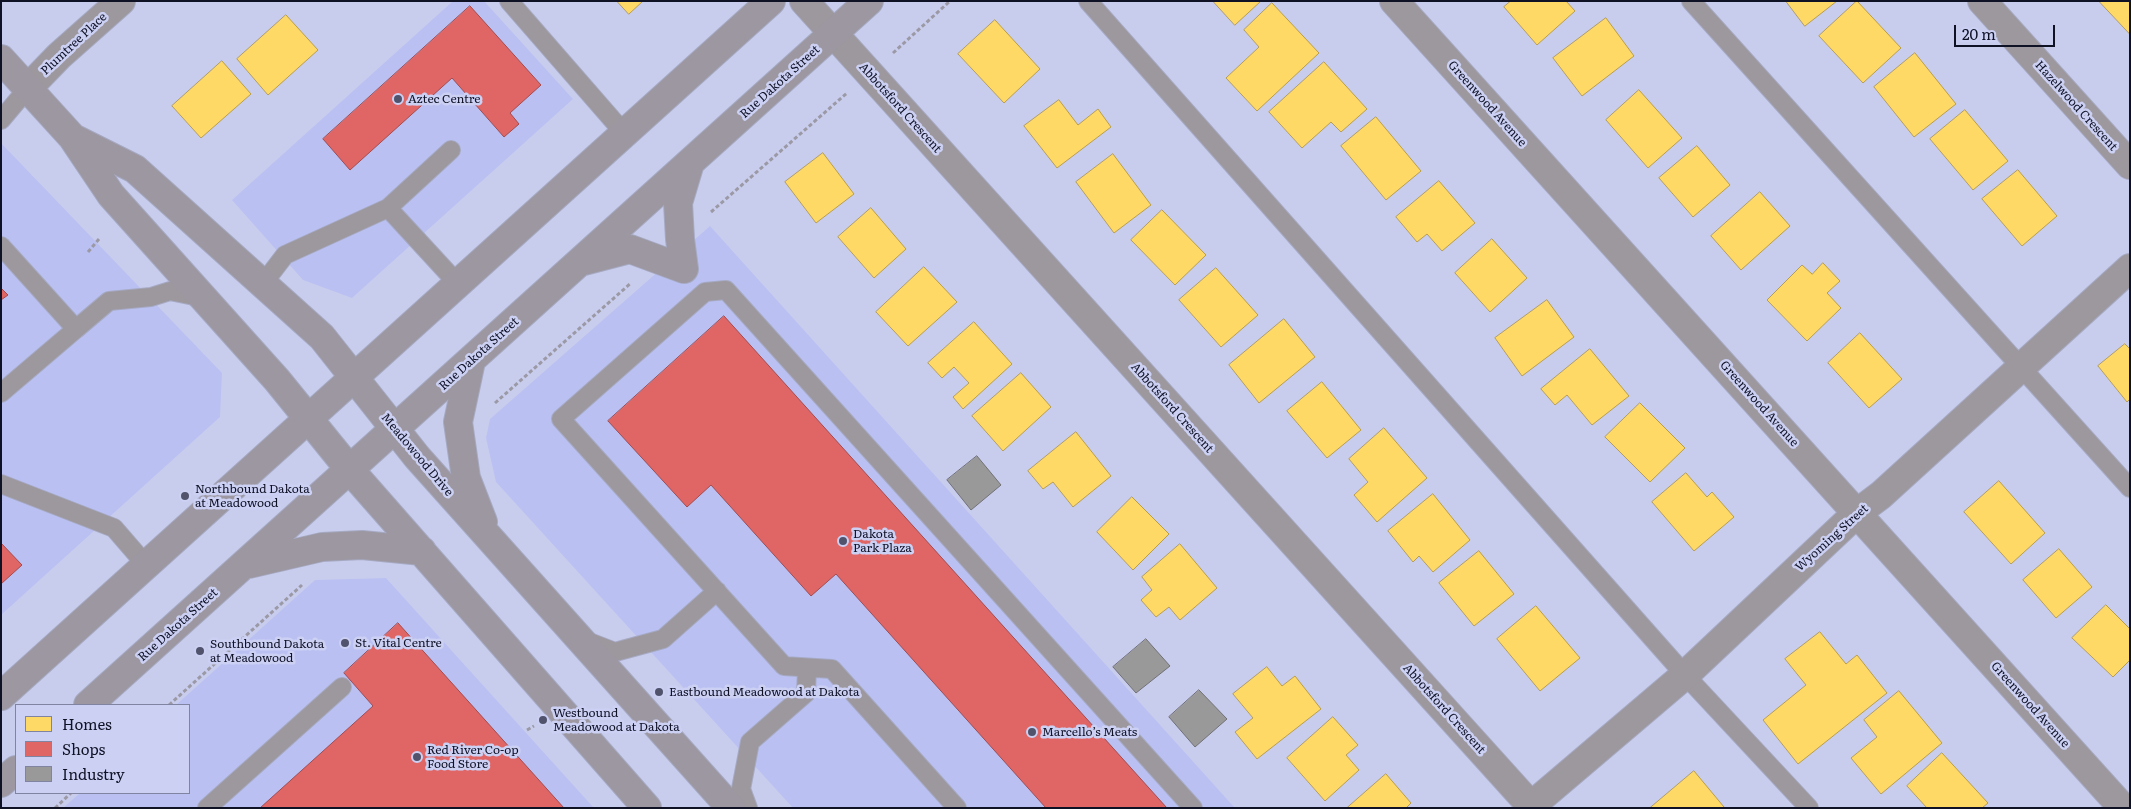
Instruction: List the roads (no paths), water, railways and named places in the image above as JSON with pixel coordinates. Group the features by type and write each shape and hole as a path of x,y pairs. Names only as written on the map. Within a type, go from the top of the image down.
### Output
{"main road":[{"path":"1,696 771,1"},
{"name":"Rue Dakota Street","path":"89,704 869,1"},
{"name":"Meadowood Drive","path":"1,59 72,137 111,195 277,380 350,470 647,808"},
{"name":"Meadowood Drive","path":"72,137 135,169 322,337 394,430 490,540 731,808"},
{"path":"580,262 630,249 684,269 678,203 690,163"},
{"path":"471,361 458,422 466,478 490,540"},
{"path":"244,565 322,547 362,545 422,551"},
{"path":"1,783 15,771"}],"street":[{"name":"Plumtree Place","path":"28,88 59,56 121,1"},
{"name":"Greenwood Avenue","path":"1394,1 2123,808"},
{"name":"Hazelwood Crescent","path":"1982,1 2130,165"},
{"name":"Abbotsford Crescent","path":"807,5 1532,807"},
{"name":"Wyoming Street","path":"1532,807 1685,675 1857,513 1881,495 2020,366 2130,268"}],"lane":[{"path":"509,1 624,133"},
{"path":"1088,1 1685,675 1809,808"},
{"path":"1691,1 2130,488"},
{"path":"1,120 28,88"},
{"path":"262,285 285,256 388,208 451,150"},
{"path":"388,208 458,284"},
{"path":"1,246 76,329"},
{"path":"684,269 705,292"},
{"path":"957,808 832,669 784,666 561,419 705,292 726,290 1193,808"},
{"path":"1,393 109,301 152,298 170,291 204,298"},
{"path":"1,484 114,528 146,565"},
{"path":"578,638 615,652 664,639 716,591"},
{"path":"748,808 741,789 750,742 806,693 807,668"},
{"path":"207,808 342,687"}],"place":[{"name":"Aztec Centre","path":"398,99"},
{"name":"Northbound Dakota at Meadowood","path":"185,496"},
{"name":"Dakota Park Plaza","path":"843,541"},
{"name":"St. Vital Centre","path":"345,643"},
{"name":"Southbound Dakota at Meadowood","path":"200,651"},
{"name":"Eastbound Meadowood at Dakota","path":"659,692"},
{"name":"Westbound Meadowood at Dakota","path":"543,720"},
{"name":"Marcello’s Meats","path":"1032,732"},
{"name":"Red River Co-op Food Store","path":"417,757"}]}
